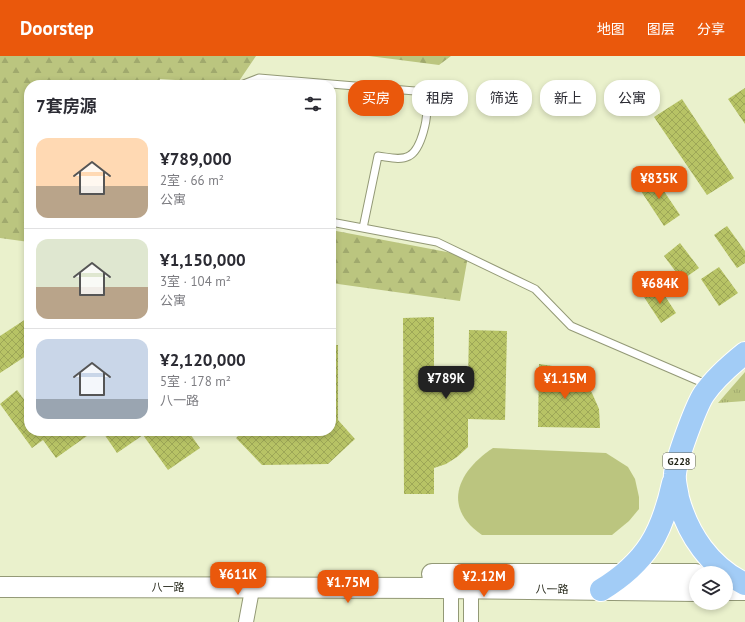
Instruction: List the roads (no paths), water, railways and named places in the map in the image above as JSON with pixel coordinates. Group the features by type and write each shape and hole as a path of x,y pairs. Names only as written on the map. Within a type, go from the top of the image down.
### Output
{"highway":[{"name":"G228","path":"734,579 701,548 690,530 682,513 675,474 697,408 710,386 745,353"},
{"path":"601,590 624,574 645,552 661,527 675,474"}],"main road":[{"path":"0,574 254,581 461,581 624,574 689,574"},
{"path":"734,579 745,590"},
{"name":"八一路","path":"0,587 254,581"},
{"name":"八一路","path":"461,581 601,590 689,591"}],"street":[{"path":"246,622 254,581"},
{"path":"452,622 461,581"},
{"path":"461,581 471,622"}],"lane":[{"path":"254,80 259,78 283,80"},
{"path":"336,84 415,91 421,96 427,111 419,145 415,151 408,157 398,159 378,156 363,228"},
{"path":"336,223 437,242 535,289 571,326 710,386"}]}
